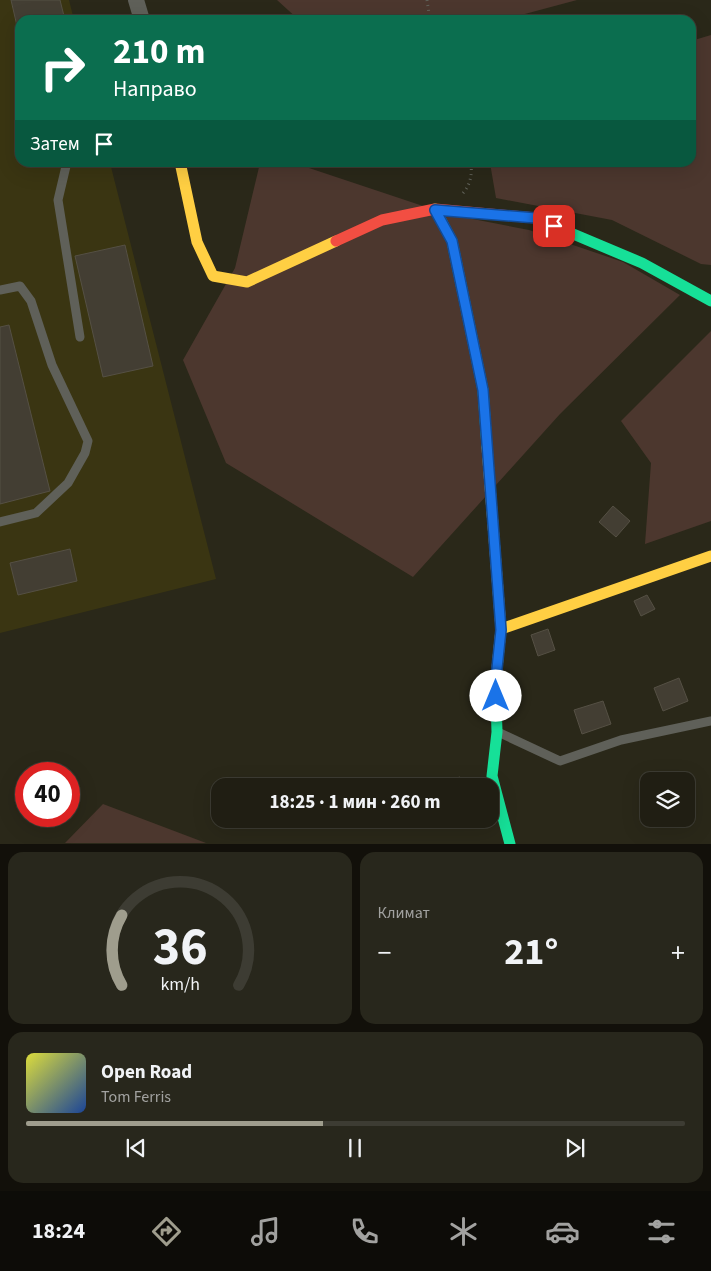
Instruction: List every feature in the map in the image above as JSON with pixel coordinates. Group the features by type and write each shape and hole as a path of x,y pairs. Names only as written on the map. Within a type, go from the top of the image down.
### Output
{"street":[{"path":"136,0 140,15"},
{"path":"181,167 197,242 213,276 247,282 382,220 438,210 536,218 642,263 711,301"},
{"path":"438,210 452,241 483,390 501,630 496,678 498,732 492,776 510,844"},
{"path":"501,630 711,556"}],"lane":[{"path":"66,167 58,200 80,336"},
{"path":"0,290 20,286 31,301 52,365 88,441 85,453 68,482 36,513 0,522"},
{"path":"498,732 560,761 621,740 711,721"}],"path":[{"path":"427,0 429,15"},
{"path":"438,210 466,191 472,176 471,167"}],"shaded area":[{"path":"0,0 69,0 73,15 15,15 15,167 111,167 216,579 0,633"},
{"path":"277,0 577,0 521,15 294,15"},
{"path":"711,35 711,265 701,264 612,220 496,198 491,167 696,167 696,40"},
{"path":"259,167 306,167 447,214 529,230 623,262 680,295 560,414 413,577 226,463 183,360 235,268"},
{"path":"711,331 711,521 645,544 651,463 621,421"},
{"path":"103,804 206,843 65,843"}],"building":[{"path":"11,0 60,0 64,15 15,15 15,17"},
{"path":"125,245 153,366 103,377 75,256"},
{"path":"9,325 50,491 0,504 0,327"},
{"path":"613,506 630,521 616,537 599,522"},
{"path":"70,549 77,581 18,595 10,563"},
{"path":"647,595 655,609 641,616 634,601"},
{"path":"548,629 555,650 538,656 531,635"},
{"path":"679,678 688,701 663,711 654,688"},
{"path":"603,701 611,724 582,734 574,710"}],"traffic: fast":[{"path":"435,209 452,241 483,390 487,447"},
{"path":"540,220 642,263 711,301"},
{"path":"496,700 497,732 492,776 510,844"}],"traffic: slow":[{"path":"181,167 197,242 213,276 247,282 336,241"},
{"path":"487,447 501,629 496,678 496,700"},
{"path":"501,629 711,556"}],"traffic: jam":[{"path":"336,241 382,220 435,209 536,218 540,220"}],"route":[{"path":"496,696 501,630 483,390 452,241 435,210 536,218 554,226"}]}
